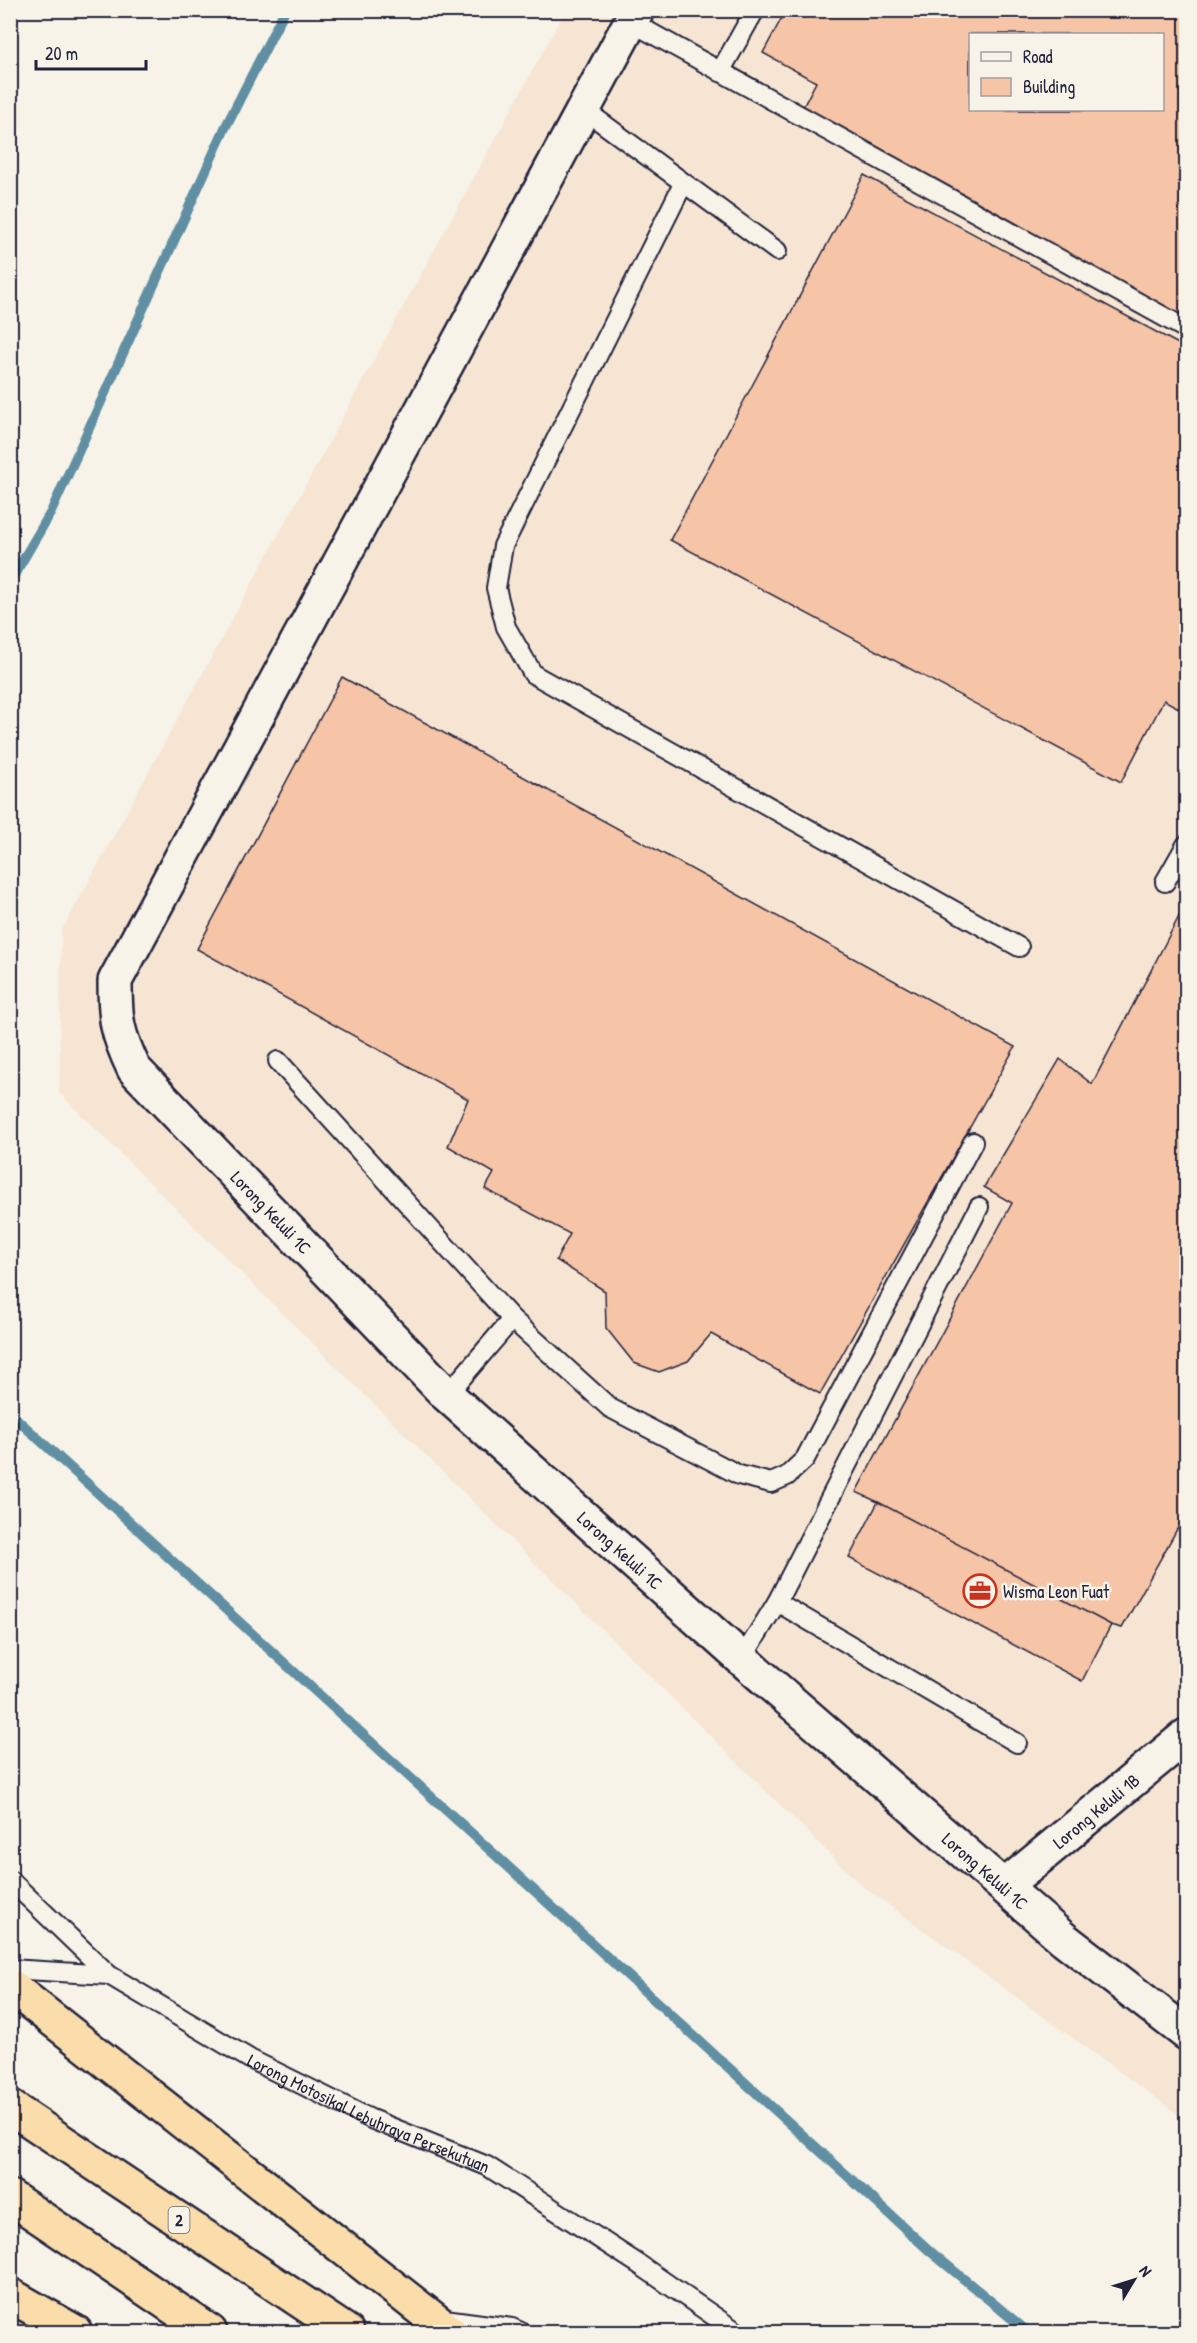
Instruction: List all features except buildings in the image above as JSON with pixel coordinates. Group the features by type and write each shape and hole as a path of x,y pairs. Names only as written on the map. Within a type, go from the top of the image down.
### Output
{"highway":[{"path":"10,1986 438,2324"},
{"name":"2","path":"10,2107 347,2332"},
{"path":"10,2197 210,2332"},
{"path":"10,2295 75,2332"}],"street":[{"name":"Lorong Keluli 1C","path":"634,16 116,981 115,1012 120,1038 135,1069 447,1395 742,1659 1064,1938 1186,2033"},
{"name":"Lorong Keluli 1B","path":"1005,1887 1186,1736"}],"lane":[{"path":"720,72 755,10"},
{"path":"634,16 720,72 1186,329"},
{"path":"583,109 683,184 777,250"},
{"path":"683,184 503,546 496,588 506,627 533,674 1019,947"},
{"path":"1165,882 1186,845"},
{"path":"278,1061 512,1319 610,1408 739,1475 771,1483 787,1476 805,1459 973,1142"},
{"path":"742,1659 777,1602 979,1207"},
{"path":"447,1395 512,1319"},
{"path":"777,1602 1017,1743"},
{"name":"Lorong Motosikal Lebuhraya Persekutuan","path":"10,1880 109,1975 250,2059 371,2119 487,2166 640,2265 737,2332"},
{"path":"10,1969 109,1975"},
{"path":"438,2324 512,2328 521,2332"}],"shaded area":[{"path":"565,11 1186,11 1186,2120 861,1885 59,1093 61,932"}],"waterway":[{"path":"10,582 51,512 225,128 285,10"},
{"path":"10,1413 931,2252 1028,2332"}],"place":[{"name":"Wisma Leon Fuat","path":"980,1591"}]}
